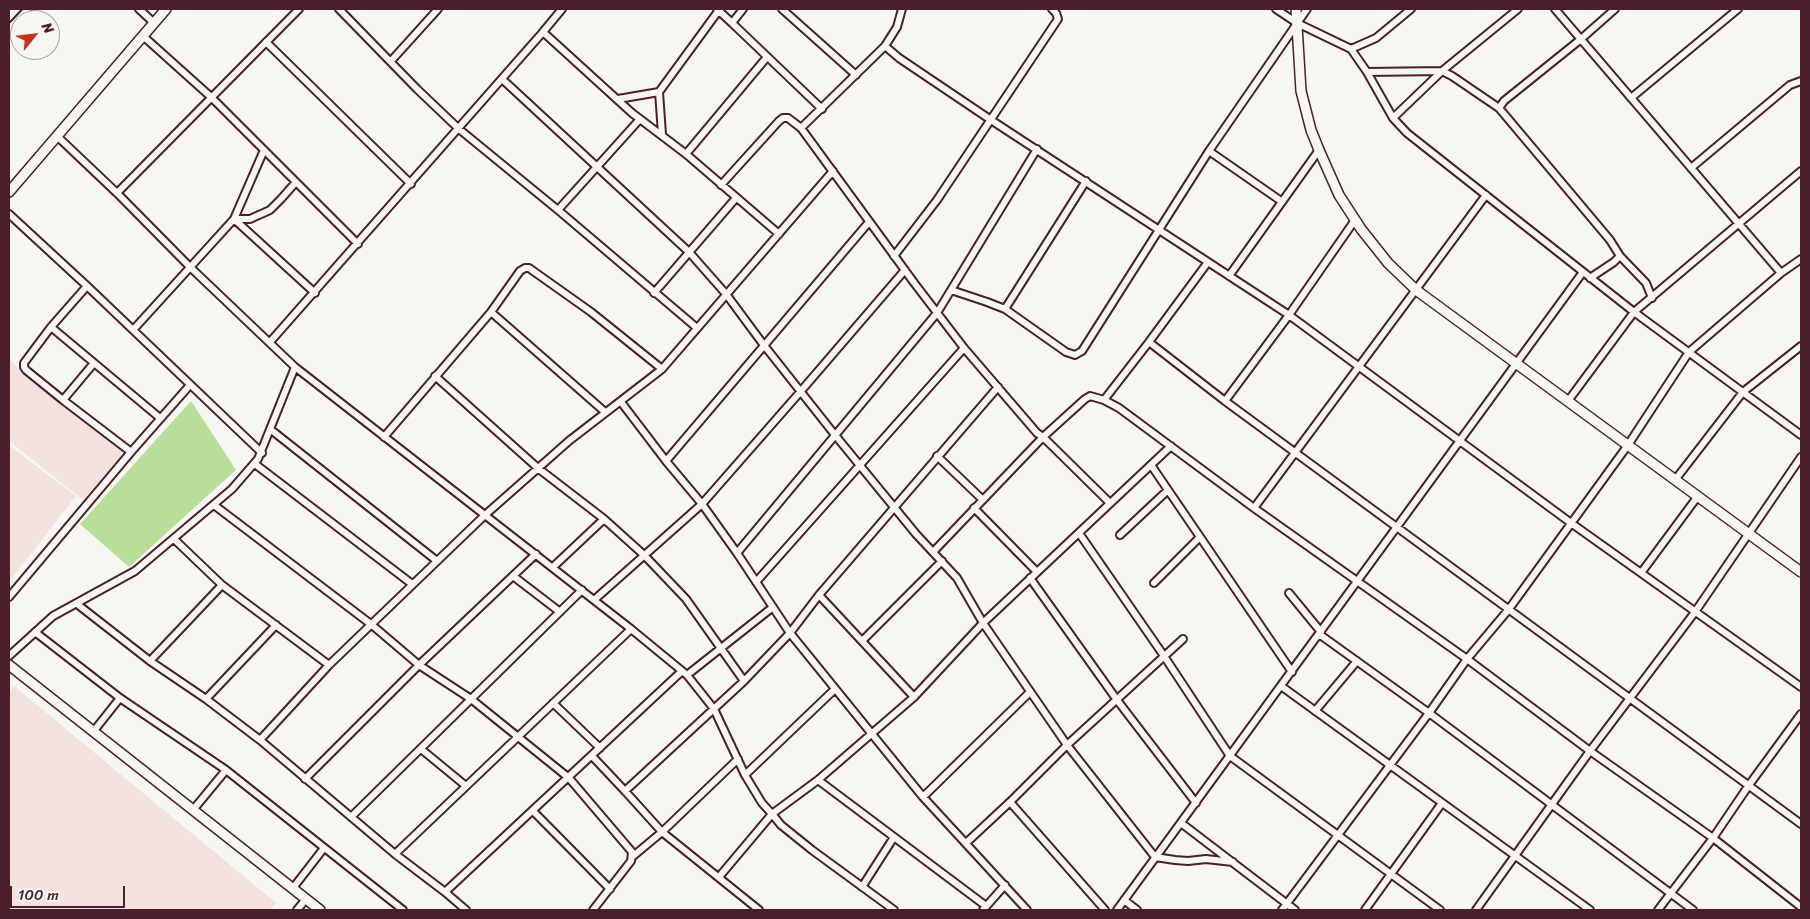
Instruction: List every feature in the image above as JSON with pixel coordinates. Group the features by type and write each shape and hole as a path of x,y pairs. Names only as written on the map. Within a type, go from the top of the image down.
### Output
{"street":[{"path":"9,29 28,9"},
{"path":"139,9 154,23"},
{"path":"9,192 166,9"},
{"path":"117,193 298,9"},
{"path":"339,9 459,129 697,328"},
{"path":"391,61 438,9"},
{"path":"270,342 411,184 562,9"},
{"path":"732,23 743,9"},
{"path":"782,9 856,75"},
{"path":"801,128 885,46 897,27 902,9"},
{"path":"894,256 936,200 1058,19 1052,9"},
{"path":"1276,9 1297,23 1351,49 1367,72 1393,118 1407,133 1634,312 1801,435"},
{"path":"1296,9 1302,91 1311,130 1339,195 1355,220 1388,262 1416,290 1801,570"},
{"path":"951,290 1005,309 1066,352 1075,354 1082,351 1209,150 1307,9"},
{"path":"1351,49 1376,38 1411,9"},
{"path":"1393,118 1442,71 1518,9"},
{"path":"1555,9 1781,273"},
{"path":"1499,108 1504,101 1616,9"},
{"path":"1631,98 1738,9"},
{"path":"662,134 659,92 718,10 822,109"},
{"path":"543,32 640,119 662,134 779,234"},
{"path":"143,36 211,97 358,244"},
{"path":"266,42 411,184"},
{"path":"885,46 899,58 991,120 1289,315 1571,523 1801,687"},
{"path":"686,154 767,57"},
{"path":"1367,72 1442,71 1499,108 1610,240 1620,256 1646,283 1652,298"},
{"path":"502,79 689,252 726,294 834,435 957,578 983,623 1067,745 1155,856 1182,860 1206,859 1232,862"},
{"path":"1691,168 1790,85 1801,81"},
{"path":"618,99 659,92"},
{"path":"721,186 783,118 788,118 801,128 964,348 1022,415 1110,503"},
{"path":"558,210 640,119"},
{"path":"57,136 190,267 295,366 553,567 684,673 714,709 745,775 762,803 781,825 894,910"},
{"path":"737,553 937,313 1037,149"},
{"path":"133,330 234,220 264,150"},
{"path":"1209,150 1281,202"},
{"path":"1230,276 1319,150"},
{"path":"260,740 329,665 485,515 570,440 662,369 833,171"},
{"path":"1568,401 1634,312 1801,171"},
{"path":"1005,309 1086,181"},
{"path":"234,220 250,219 270,210 296,182"},
{"path":"1254,508 1486,195"},
{"path":"654,293 736,198"},
{"path":"9,214 262,453"},
{"path":"234,220 315,293"},
{"path":"1225,401 1289,315 1355,220"},
{"path":"666,461 869,222"},
{"path":"1590,278 1620,256"},
{"path":"1282,910 1390,766 1467,659 1508,609 1628,445 1688,352 1781,273 1801,259"},
{"path":"1104,400 1208,262"},
{"path":"384,437 491,312 524,268 529,268 591,312 662,369"},
{"path":"594,600 702,504 905,270"},
{"path":"1117,910 1583,272"},
{"path":"87,286 51,327 24,363 24,366 26,370 63,400 131,452"},
{"path":"491,312 605,412"},
{"path":"51,327 160,418"},
{"path":"1149,342 1225,401 1801,824"},
{"path":"1675,480 1743,392 1801,346"},
{"path":"756,582 964,348"},
{"path":"63,400 94,363"},
{"path":"9,656 53,616 130,574 214,505 255,464 262,453 295,366"},
{"path":"435,376 539,469 604,519 644,555 686,598 744,681"},
{"path":"9,596 190,385"},
{"path":"625,790 744,681 790,634 819,595 998,387"},
{"path":"933,552 1043,437 1085,399 1090,396 1104,400 1119,408 1254,508 1467,659 1590,751 1713,838 1801,907"},
{"path":"621,402 702,504 737,553 790,634 923,797 1027,910"},
{"path":"270,429 437,561"},
{"path":"719,877 772,814 818,780 914,697 983,623 1171,446"},
{"path":"937,456 983,500"},
{"path":"1476,910 1590,751 1695,612 1801,457"},
{"path":"255,464 412,584"},
{"path":"1151,465 1292,672"},
{"path":"1120,535 1168,490"},
{"path":"1641,573 1698,496"},
{"path":"214,505 372,624 419,665 471,699 569,778 630,847 632,857"},
{"path":"974,508 1037,572"},
{"path":"553,567 604,519"},
{"path":"1079,533 1230,756 1440,910"},
{"path":"1154,583 1200,537"},
{"path":"174,539 222,585 329,665"},
{"path":"305,779 419,665 536,554"},
{"path":"862,641 942,561"},
{"path":"513,576 560,612"},
{"path":"1030,578 1117,700 1196,803"},
{"path":"150,661 222,585"},
{"path":"351,817 582,590"},
{"path":"1289,593 1320,633 1693,910"},
{"path":"819,595 914,697"},
{"path":"77,604 150,661 260,740 395,854 466,910"},
{"path":"445,892 684,673 720,649 773,607"},
{"path":"206,700 276,625"},
{"path":"395,854 631,629"},
{"path":"35,632 120,698 226,770 404,910"},
{"path":"966,843 1067,745 1183,639"},
{"path":"1315,711 1357,661"},
{"path":"9,665 320,910"},
{"path":"1281,686 1590,910"},
{"path":"745,775 835,689"},
{"path":"923,797 1030,692"},
{"path":"93,732 120,698"},
{"path":"553,703 600,748"},
{"path":"1658,910 1713,838 1801,714"},
{"path":"421,749 466,786"},
{"path":"592,756 662,832 719,877 750,908 759,910"},
{"path":"593,910 632,857 662,832 738,759"},
{"path":"193,810 226,770"},
{"path":"818,780 985,908 1005,884"},
{"path":"1010,802 1105,910"},
{"path":"1365,910 1442,803"},
{"path":"533,810 610,889"},
{"path":"1181,822 1295,910"},
{"path":"862,887 894,837"},
{"path":"293,888 324,848"},
{"path":"297,910 306,899"},
{"path":"1124,900 1137,910"}],"shaded area":[{"path":"9,358 28,378 124,452 83,500 9,441"},
{"path":"9,445 76,496 9,582"},
{"path":"14,686 276,903 270,910 9,910 9,694"}],"green space":[{"path":"191,401 236,470 129,567 80,524"}]}
